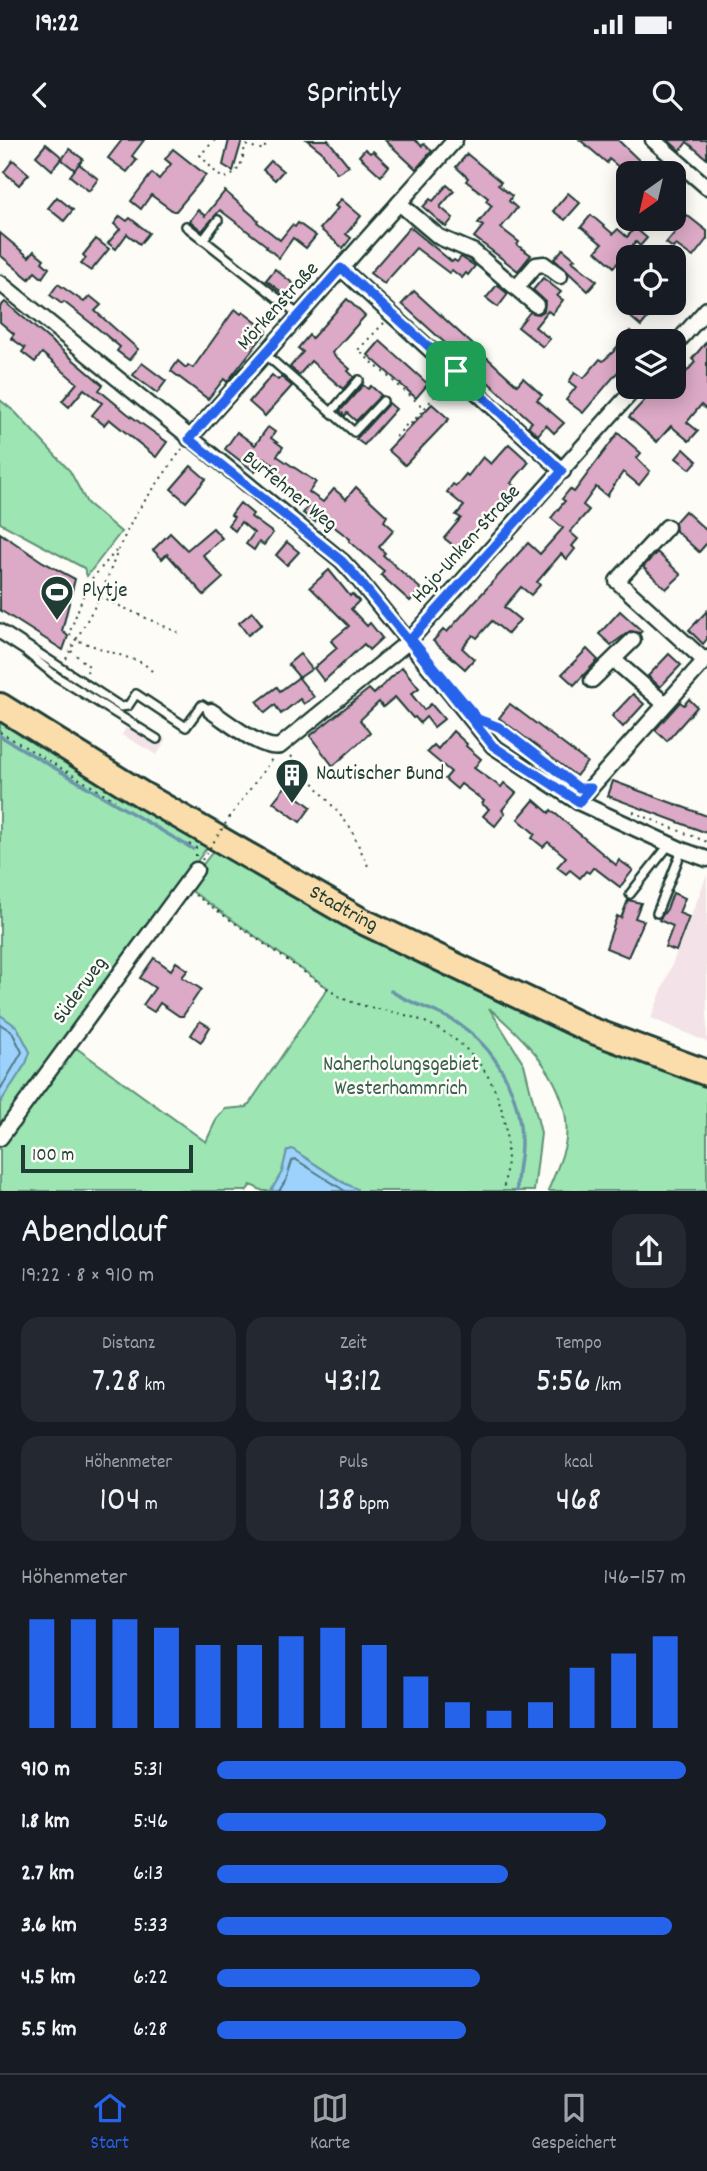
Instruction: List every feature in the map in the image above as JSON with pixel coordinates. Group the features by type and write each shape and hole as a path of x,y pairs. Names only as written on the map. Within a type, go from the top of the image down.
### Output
{"highway":[{"name":"Stadtring","path":"0,706 143,796 358,919 588,1029 707,1073"}],"street":[{"name":"Mörkenstraße","path":"189,439 455,140"},
{"path":"653,140 707,187"},
{"path":"400,203 439,237 474,252 536,305"},
{"path":"516,288 536,264 544,264 560,276"},
{"path":"341,268 562,471"},
{"name":"Burfehner Weg","path":"0,283 342,561 493,746 579,802 707,859"},
{"path":"686,333 707,309"},
{"name":"Hajo-Unken-Straße","path":"278,747 409,641 625,399"},
{"path":"579,802 706,659 617,581 667,527"},
{"path":"593,680 633,640"},
{"path":"614,660 665,704"},
{"path":"211,711 261,744 278,747"},
{"name":"Süderweg","path":"0,1138 196,870"}],"lane":[{"path":"203,240 218,220"},
{"path":"186,226 299,316"},
{"path":"265,354 354,432 383,401"},
{"path":"331,412 359,380"},
{"path":"0,628 121,707 128,706"},
{"path":"0,635 57,677 157,738"},
{"path":"121,717 136,694 186,727 202,705 211,711"},
{"path":"630,894 676,847"},
{"path":"657,914 676,847"}],"path":[{"path":"215,140 200,155 218,176 225,178 239,169 245,145 264,150 267,140"},
{"path":"393,314 358,350 424,408"},
{"path":"396,437 456,371"},
{"path":"65,660 100,597 136,513 189,439"},
{"path":"119,548 88,583 69,635 76,640 144,663 152,671"},
{"path":"88,583 102,591"},
{"path":"100,597 179,633"},
{"path":"70,651 89,666 85,684"},
{"path":"489,723 499,727 579,788 591,788"},
{"path":"0,733 115,800"},
{"path":"206,854 274,757 278,747 350,827 368,866"},
{"path":"634,813 707,842"},
{"path":"184,841 196,848 196,870"},
{"path":"183,887 338,996 355,1005 399,1013 425,1022 450,1036 474,1058 496,1089 506,1119 508,1145 503,1191"}],"shaded area":[{"path":"131,719 166,739 157,755 122,735"},
{"path":"707,875 707,1042 651,1018"}],"green space":[{"path":"0,400 15,412 70,471 87,503 121,532 87,576 84,568 0,523"},
{"name":"Naherholungsgebiet Westerhammrich","path":"0,715 208,846 68,1042 206,1142 217,1118 225,1109 247,1107 328,988 186,887 214,850 362,932 707,1077 707,1191 548,1191 566,1139 562,1100 544,1065 532,1049 489,1008 524,1064 541,1133 534,1191 357,1191 292,1149 287,1151 282,1172 271,1191 263,1191 251,1185 246,1191 0,1191 0,1103 26,1063 30,1052 17,1027 0,1015"}],"water":[{"path":"0,1015 17,1027 30,1052 26,1063 0,1103"},
{"path":"292,1149 357,1191 271,1191 282,1172 287,1151"}],"building":[{"path":"122,140 144,140 132,156 137,160 127,172 108,158"},
{"path":"229,140 242,140 233,171 223,165"},
{"path":"307,140 328,140 349,166 337,173 321,151"},
{"path":"385,140 415,140 432,151 416,169"},
{"path":"580,140 618,140 640,161 616,161 616,165 609,159 607,163"},
{"path":"668,140 707,140 707,159 687,142 680,151"},
{"path":"46,144 63,158 69,149 83,159 75,170 61,159 52,170 36,156"},
{"path":"173,149 206,175 176,211 151,195 141,209 131,201 152,173 159,179 171,164 165,159"},
{"path":"365,149 370,153 373,151 389,166 381,176 359,156"},
{"path":"467,154 501,182 498,185 512,196 509,201 517,208 501,228 531,255 518,271 474,237 483,226 478,223 492,206 486,201 488,198 466,181 468,178 456,167"},
{"path":"13,160 29,174 19,185 4,172"},
{"path":"271,161 283,171 275,180 263,170"},
{"path":"79,164 98,179 89,191 70,176"},
{"path":"447,185 454,191 440,207 453,218 446,227 423,207 430,199 433,201"},
{"path":"225,191 280,240 292,225 295,227 298,223 316,236 306,248 293,238 279,258 220,210 202,231 190,221 198,210 205,216"},
{"path":"568,193 580,203 565,220 553,211"},
{"path":"57,197 73,210 64,221 48,208"},
{"path":"341,199 361,216 346,234 351,238 343,248 320,229 338,208 335,206"},
{"path":"686,214 707,231 707,239 693,257 686,252 686,245 666,243 676,231 686,231"},
{"path":"591,215 613,234 620,231 627,237 632,231 639,231 647,238 641,245 636,242 633,245 616,245 614,267 596,251 602,244 581,227"},
{"path":"120,216 127,221 130,218 149,233 140,244 127,234 116,249 108,243 120,229 114,224"},
{"path":"410,227 452,262 457,262 461,257 475,266 462,278 452,270 449,273 416,248 384,284 370,273"},
{"path":"0,233 29,257 34,251 44,259 42,262 49,268 42,278 35,272 29,279 0,255"},
{"path":"96,239 109,249 91,271 81,264 86,258 83,255"},
{"path":"563,249 575,259 572,261 597,281 588,291 554,259"},
{"path":"275,269 296,286 288,297 266,280"},
{"path":"543,278 561,292 557,296 563,300 552,314 548,311 535,327 550,339 543,347 518,327 530,312 539,314 544,311 545,301 533,290"},
{"path":"58,284 84,302 90,296 101,305 95,311 138,349 129,360 117,351 120,347 96,327 64,302 62,304 50,295"},
{"path":"497,285 508,294 498,307 486,298"},
{"path":"414,291 517,385 523,378 542,395 537,400 564,423 554,433 546,425 538,435 528,426 532,422 402,304"},
{"path":"347,299 365,316 332,353 350,369 348,371 354,377 343,389 311,361 299,375 290,367 303,352 298,348 309,335 312,338"},
{"path":"5,302 103,385 99,390 167,442 156,457 109,419 104,425 92,415 102,403 84,389 69,407 62,401 77,383 42,353 35,362 22,352 25,348 11,338 14,334 0,322 0,307"},
{"path":"235,309 267,331 227,382 224,379 208,399 171,371 178,361 186,368 188,365 193,368"},
{"path":"628,315 650,315 641,326"},
{"path":"380,341 428,384 416,398 368,355"},
{"path":"707,341 707,410 701,405 687,422 698,431 689,441 671,426 657,442 629,417 646,399 686,399 686,372 695,362 692,359"},
{"path":"616,348 616,374 583,413 566,400 576,387 569,382 575,372 584,378 600,359 603,361"},
{"path":"142,363 166,381 157,393 133,375"},
{"path":"272,375 278,380 281,377 292,386 265,416 249,402"},
{"path":"363,385 368,389 371,386 381,395 356,421 340,411"},
{"path":"389,403 396,409 364,445 356,439"},
{"path":"432,404 449,419 405,465 388,450"},
{"path":"268,427 275,432 271,438 283,447 277,456 316,482 309,492 323,502 334,489 346,499 356,487 387,516 384,521 394,530 379,547 385,553 383,555 421,589 410,601 381,575 384,571 349,541 350,539 320,516 315,522 303,513 308,507 274,478 280,470 265,458 255,472 225,449 237,432 255,445"},
{"path":"618,433 641,453 637,458 650,471 639,485 623,472 607,496 596,487 583,505 589,510 570,532 578,539 572,546 575,549 567,559 561,554 537,582 540,585 531,595 521,587 504,607 520,620 508,634 492,621 477,638 473,635 462,648 474,659 465,669 433,641 444,629 447,632 528,543 540,554 563,528 551,518 565,501 562,499 570,489 574,492"},
{"path":"509,444 529,462 511,483 515,486 510,493 459,550 444,538 461,518 456,515 464,506 447,492 466,474 468,476 483,457 491,464"},
{"path":"684,449 697,461 690,469 676,458"},
{"path":"191,466 206,479 186,502 171,489"},
{"path":"240,503 253,514 251,517 273,533 264,545 259,542 254,550 246,544 254,533 241,522 235,531 228,525 234,517 231,515"},
{"path":"685,511 707,531 707,543 699,552 676,531 675,522"},
{"path":"213,528 222,538 203,555 223,578 204,595 167,554 162,559 153,550 170,533 187,550"},
{"path":"0,533 43,562 75,579 62,631 68,636 63,650 0,610"},
{"path":"287,542 299,552 287,565 276,555"},
{"path":"657,552 681,575 666,589 643,567"},
{"path":"329,570 350,596 352,594 359,601 351,609 367,626 370,623 382,638 369,650 364,644 324,681 314,668 337,648 331,641 349,626 310,587"},
{"path":"620,611 642,631 630,631 611,645 599,634"},
{"path":"707,611 707,639 703,644 689,630"},
{"path":"252,612 262,624 248,635 239,623"},
{"path":"587,649 598,660 574,685 562,674"},
{"path":"300,654 312,669 299,678 314,697 304,704 300,699 281,714 275,705 265,713 257,702 277,687 280,691 299,677 288,664"},
{"path":"669,654 681,665 660,687 648,676"},
{"path":"402,667 419,688 411,694 424,710 431,704 444,719 434,727 426,717 420,723 413,718 395,697 383,707 379,702 360,720 370,733 333,766 310,736 369,689 374,694"},
{"path":"633,694 644,704 623,727 612,716"},
{"path":"689,699 697,707 667,741 655,730 680,702 684,705"},
{"path":"510,704 587,762 576,776 499,718"},
{"path":"453,731 481,759 474,768 501,787 504,783 516,793 502,810 505,813 495,826 483,816 489,809 482,804 484,801 461,784 457,789 445,779 451,772 427,752 434,745 438,749"},
{"path":"613,781 707,816 707,833 608,796"},
{"name":"Nautischer Bund","path":"285,787 311,807 300,822 273,802"},
{"path":"534,800 549,813 551,810 616,865 619,860 633,870 620,887 593,868 580,878 570,870 566,874 557,867 566,857 548,842 543,847 532,838 535,834 518,819"},
{"path":"673,893 685,898 679,913 689,917 676,951 665,947 673,926 659,920"},
{"path":"628,900 641,903 635,918 644,921 628,957 606,948 617,916 621,918"},
{"path":"154,958 171,970 176,962 188,970 182,977 201,989 183,1016 160,1003 154,1012 143,1005 155,988 140,978"},
{"path":"200,1021 210,1027 201,1042 191,1035"}],"waterway":[{"path":"0,736 193,849"},
{"path":"391,991 454,1021 482,1044 494,1058 511,1089 520,1124 521,1149 517,1191"}],"place":[{"name":"Plytje","path":"57,622"},
{"name":"Nautischer Bund","path":"292,805"}],"route":[{"path":"456,371 341,268 189,439 342,561 409,641 411,639 478,719 499,727 579,788 591,788 579,802 493,746 409,641 562,471 456,371"}]}
